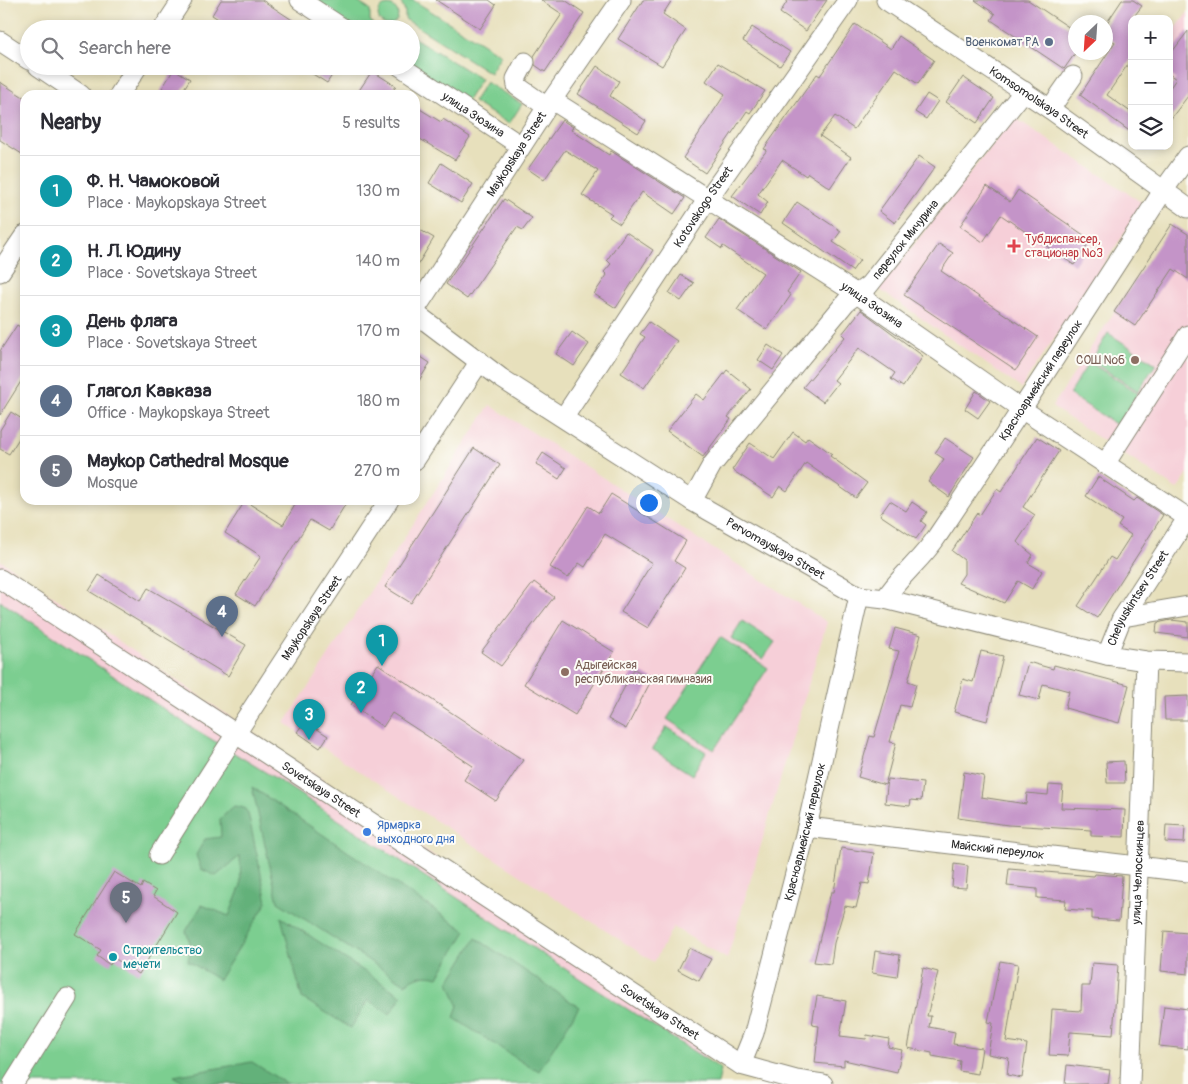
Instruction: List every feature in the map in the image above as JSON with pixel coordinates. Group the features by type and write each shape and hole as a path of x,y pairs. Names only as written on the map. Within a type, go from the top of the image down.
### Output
{"street":[{"path":"169,20 182,0"},
{"path":"300,0 330,20"},
{"name":"Maykopskaya Street","path":"420,303 521,146 621,0"},
{"name":"Kotovskogo Street","path":"564,417 707,200 848,0"},
{"name":"Komsomolskaya Street","path":"886,0 1024,91 1188,208"},
{"path":"0,41 20,54"},
{"name":"улица Зюзина","path":"525,62 516,79 517,86 524,93 549,104 857,294 1022,410 1188,518"},
{"path":"51,75 74,90"},
{"path":"122,90 132,75"},
{"name":"улица Зюзина","path":"414,75 521,146"},
{"path":"1050,109 1073,76"},
{"name":"переулок Мичурина","path":"692,501 712,465 846,302 869,285 1024,91"},
{"name":"Красноармейский переулок","path":"885,599 895,583 929,549 1022,410 1163,191 1188,156"},
{"path":"0,272 20,242"},
{"name":"Pervomayskaya Street","path":"420,315 501,378 692,501 859,596 885,599 1107,655 1146,660 1188,662"},
{"path":"1105,464 1188,335"},
{"path":"420,452 480,361"},
{"name":"Maykopskaya Street","path":"159,855 218,759 236,735 386,505"},
{"name":"Chelyuskintsev Street","path":"1107,655 1123,616 1188,518"},
{"name":"Sovetskaya Street","path":"0,579 742,1065 796,1080 823,1084"},
{"name":"Красноармейский переулок","path":"742,1065 754,1033 807,827 859,596"},
{"path":"1123,616 1188,606"},
{"name":"улица Челюскинцев","path":"1130,1084 1146,660"},
{"name":"Майский переулок","path":"807,827 1188,872"},
{"path":"13,1084 67,998"}],"shaded area":[{"path":"1188,12 1188,92 1173,81 1173,33"},
{"name":"Тубдиспансер, стационар №3","path":"1014,117 1144,204 1021,388 879,289"},
{"name":"СОШ №6","path":"1172,224 1188,234 1188,473 1177,489 1052,407"},
{"name":"Адыгейская республиканская гимназия","path":"490,405 827,622 727,959 673,927 654,962 285,723"},
{"name":"Ярмарка выходного дня","path":"0,560 711,1045 693,1078 0,601"}],"green space":[{"path":"309,0 355,0 370,10 370,20 339,20"},
{"path":"400,0 413,0 501,55 490,73 420,29 420,20 405,19 405,12"},
{"path":"384,6 392,6 397,11 396,20 379,19 379,11"},
{"path":"420,42 481,79 466,102 420,72"},
{"path":"486,82 522,104 509,124 473,102"},
{"path":"1108,333 1156,364 1138,391 1091,361"},
{"path":"1089,362 1138,393 1117,425 1069,394"},
{"path":"0,601 188,725 275,778 721,1069 718,1084 0,1084"},
{"path":"742,621 775,642 763,659 731,638"},
{"path":"720,637 768,668 714,750 667,719"},
{"path":"667,727 706,752 692,775 652,749"},
{"path":"252,787 466,931 438,977 421,976 405,984 278,902"},
{"path":"234,806 244,808 248,813 267,902 219,980 188,961 191,946 186,931 202,905 229,916 241,885 240,856 216,876 201,869 196,855 205,839 221,837 220,819"},
{"path":"281,917 402,996 390,1014 368,1000 351,1028 302,998"},
{"path":"476,938 579,1007 539,1071 454,1018 458,1005 449,982"},
{"path":"252,1062 287,1084 186,1084 174,1076"}],"building":[{"path":"221,0 262,0 292,20 220,20 212,15"},
{"path":"436,0 489,0 496,5 480,29"},
{"path":"541,0 565,0 584,13 545,72 535,65 534,56 562,14"},
{"path":"643,0 672,0 663,14 686,30 662,66 618,39"},
{"path":"788,0 827,0 806,31 780,13"},
{"name":"Военкомат РА","path":"975,0 1028,0 1068,27 1068,60 1070,60 1064,69 991,20 995,14"},
{"path":"1122,0 1133,0 1142,6 1135,15 1128,15 1128,64 1107,95 1128,110 1128,130 1080,95 1103,60 1113,60 1113,45 1115,42 1113,41 1112,15"},
{"path":"855,24 891,49 899,36 934,60 918,84 896,69 854,129 835,116 820,136 851,157 830,188 808,173 806,176 782,160 758,194 768,202 760,215 732,196 767,150 764,149 817,74 820,76"},
{"path":"752,27 790,52 780,66 743,41"},
{"path":"1188,31 1188,96 1173,116 1173,83 1176,79 1173,77 1173,51"},
{"path":"718,63 765,91 750,113 747,111 705,173 683,158 725,94 706,81"},
{"path":"597,66 619,81 610,96 646,121 638,133 578,94"},
{"path":"170,75 184,75 190,79 183,90 161,90"},
{"path":"314,75 332,75 327,83"},
{"path":"369,75 378,75 396,86 393,90 359,90"},
{"path":"963,77 994,98 977,123 946,102"},
{"path":"0,82 20,95 20,153 0,140"},
{"path":"927,94 938,101 926,119 915,112"},
{"path":"420,109 441,122 443,119 470,137 455,160 420,139"},
{"path":"562,120 573,127 571,130 609,155 611,151 685,198 674,214 642,192 620,224 609,217 612,214 582,195 598,171 565,150 544,180 528,169"},
{"path":"919,156 935,167 895,223 879,211"},
{"path":"441,163 473,184 461,203 429,183"},
{"path":"987,186 1010,202 1018,190 1091,240 1074,265 1001,215 983,242 960,226"},
{"path":"504,199 532,218 523,230 517,227 467,299 446,284"},
{"path":"797,202 841,231 833,242 860,260 852,271 783,223"},
{"path":"719,219 801,272 787,292 791,295 767,330 737,310 763,273 723,246 722,249 706,238"},
{"path":"1172,224 1188,234 1188,279 1173,269 1135,326 1114,312"},
{"path":"420,230 434,238 420,261"},
{"path":"626,232 653,250 616,308 594,294 607,275 604,272 611,264 607,260"},
{"path":"939,244 953,253 941,271 1038,337 1016,370 904,295"},
{"path":"681,275 694,283 681,301 669,293"},
{"path":"861,310 923,356 903,387 891,379 895,373 859,348 834,380 838,383 823,402 803,387 845,337 842,334"},
{"path":"649,322 677,341 644,388 621,373 645,337 640,334"},
{"path":"17,325 20,327 20,383 0,415 0,351"},
{"path":"572,332 589,344 574,366 556,354"},
{"path":"768,345 783,355 773,370 758,360"},
{"path":"420,356 430,363 420,379"},
{"path":"727,370 751,389 728,417 731,419 703,457 667,431 696,394 704,400"},
{"path":"976,391 990,401 978,418 965,409"},
{"path":"11,412 20,418 20,437 9,454 0,449 0,430"},
{"path":"793,432 805,441 808,437 867,483 856,498 806,463 787,491 780,486 773,497 732,470 750,443 774,459"},
{"path":"1037,437 1059,451 1023,507 1035,515 1017,542 1033,555 1028,563 1042,571 1032,589 1018,581 1004,603 958,583 964,574 964,560 952,551 977,513 980,515 997,489 1001,492"},
{"path":"945,438 974,457 949,497 928,482 944,459 935,453"},
{"path":"474,448 500,465 411,603 385,587"},
{"path":"543,453 566,468 559,479 536,464"},
{"path":"1098,477 1134,501 1137,498 1163,515 1097,618 1078,606 1110,557 1115,560 1131,535 1118,526 1122,520 1086,496"},
{"path":"611,494 686,541 674,561 685,568 648,628 621,612 652,563 605,534 585,567 579,563 568,578 550,567 588,506 599,513"},
{"path":"890,501 906,511 912,502 927,512 921,521 926,525 916,539 880,515"},
{"path":"242,505 251,505 283,525 295,505 345,505 329,531 310,520 255,606 236,594 261,556 225,533"},
{"path":"99,575 140,601 148,588 246,645 228,676 89,591"},
{"path":"534,582 554,597 501,666 481,652"},
{"path":"563,620 614,652 575,715 524,684"},
{"path":"1171,620 1188,622 1188,637 1156,633 1157,623"},
{"path":"895,628 921,635 908,681 916,684 910,707 900,705 890,742 896,743 885,785 858,777 870,736 874,737 899,651 889,649"},
{"path":"981,651 1003,656 987,721 954,712 963,679 973,682"},
{"path":"1028,662 1053,669 1054,665 1129,685 1119,723 1065,708 1069,691 1043,684 1039,700 1019,695"},
{"path":"378,664 523,760 496,801 464,780 473,766 392,713 383,727 351,705"},
{"path":"634,669 652,679 626,729 608,719"},
{"path":"1188,696 1188,720 1165,720 1164,697"},
{"path":"305,721 328,736 320,748 297,732"},
{"path":"1124,761 1125,783 1107,783 1106,762"},
{"path":"964,772 984,776 981,797 1026,804 1027,793 1048,795 1049,785 1063,786 1061,808 1125,810 1124,837 1091,836 1091,830 1008,825 958,818"},
{"path":"888,779 923,783 921,801 911,800 910,806 885,803"},
{"path":"1166,825 1185,826 1184,843 1165,842"},
{"path":"841,848 874,853 869,884 862,883 856,908 845,906 834,943 831,964 814,962 831,892 834,892"},
{"path":"954,864 968,866 966,888 952,887"},
{"path":"1009,869 1094,876 1095,874 1122,876 1119,921 1092,919 1092,911 1065,909 1066,900 1037,898 1037,889 1007,886"},
{"path":"114,872 141,888 143,883 156,891 153,896 177,912 139,974 114,958 110,965 97,956 101,950 75,934"},
{"path":"1164,931 1188,933 1188,974 1161,971"},
{"path":"689,948 711,959 699,981 678,970"},
{"path":"875,951 900,955 897,977 872,973"},
{"path":"1000,961 1018,964 1006,1041 1027,1044 1022,1078 1007,1075 1009,1058 988,1054 993,1023 988,1022"},
{"path":"1092,963 1118,965 1113,1035 1070,1032 1068,1056 1049,1055 1052,1009 1081,1011 1082,986 1090,986"},
{"path":"923,968 938,972 927,1016 931,1016 929,1027 955,1032 953,1044 982,1048 978,1074 959,1071 960,1061 932,1056 932,1053 908,1048"},
{"path":"817,996 846,1001 840,1036 866,1039 867,1035 889,1039 888,1047 902,1050 897,1072 844,1060 844,1066 815,1063 819,1026 812,1025"},
{"path":"1164,1006 1188,1009 1188,1049 1159,1046"},
{"path":"1067,1065 1110,1070 1108,1084 1065,1084"}],"place":[{"name":"Военкомат РА","path":"1049,42"},
{"name":"Тубдиспансер, стационар №3","path":"1014,246"},
{"name":"СОШ №6","path":"1135,360"},
{"name":"Глагол Кавказа","path":"222,637"},
{"name":"Ф. Н. Чамоковой","path":"382,666"},
{"name":"Адыгейская республиканская гимназия","path":"565,672"},
{"name":"Н. Л. Юдину","path":"361,713"},
{"name":"День флага","path":"309,740"},
{"name":"Ярмарка выходного дня","path":"367,832"},
{"name":"Maykop Cathedral Mosque","path":"126,923"},
{"name":"Строительство мечети","path":"113,957"}]}
